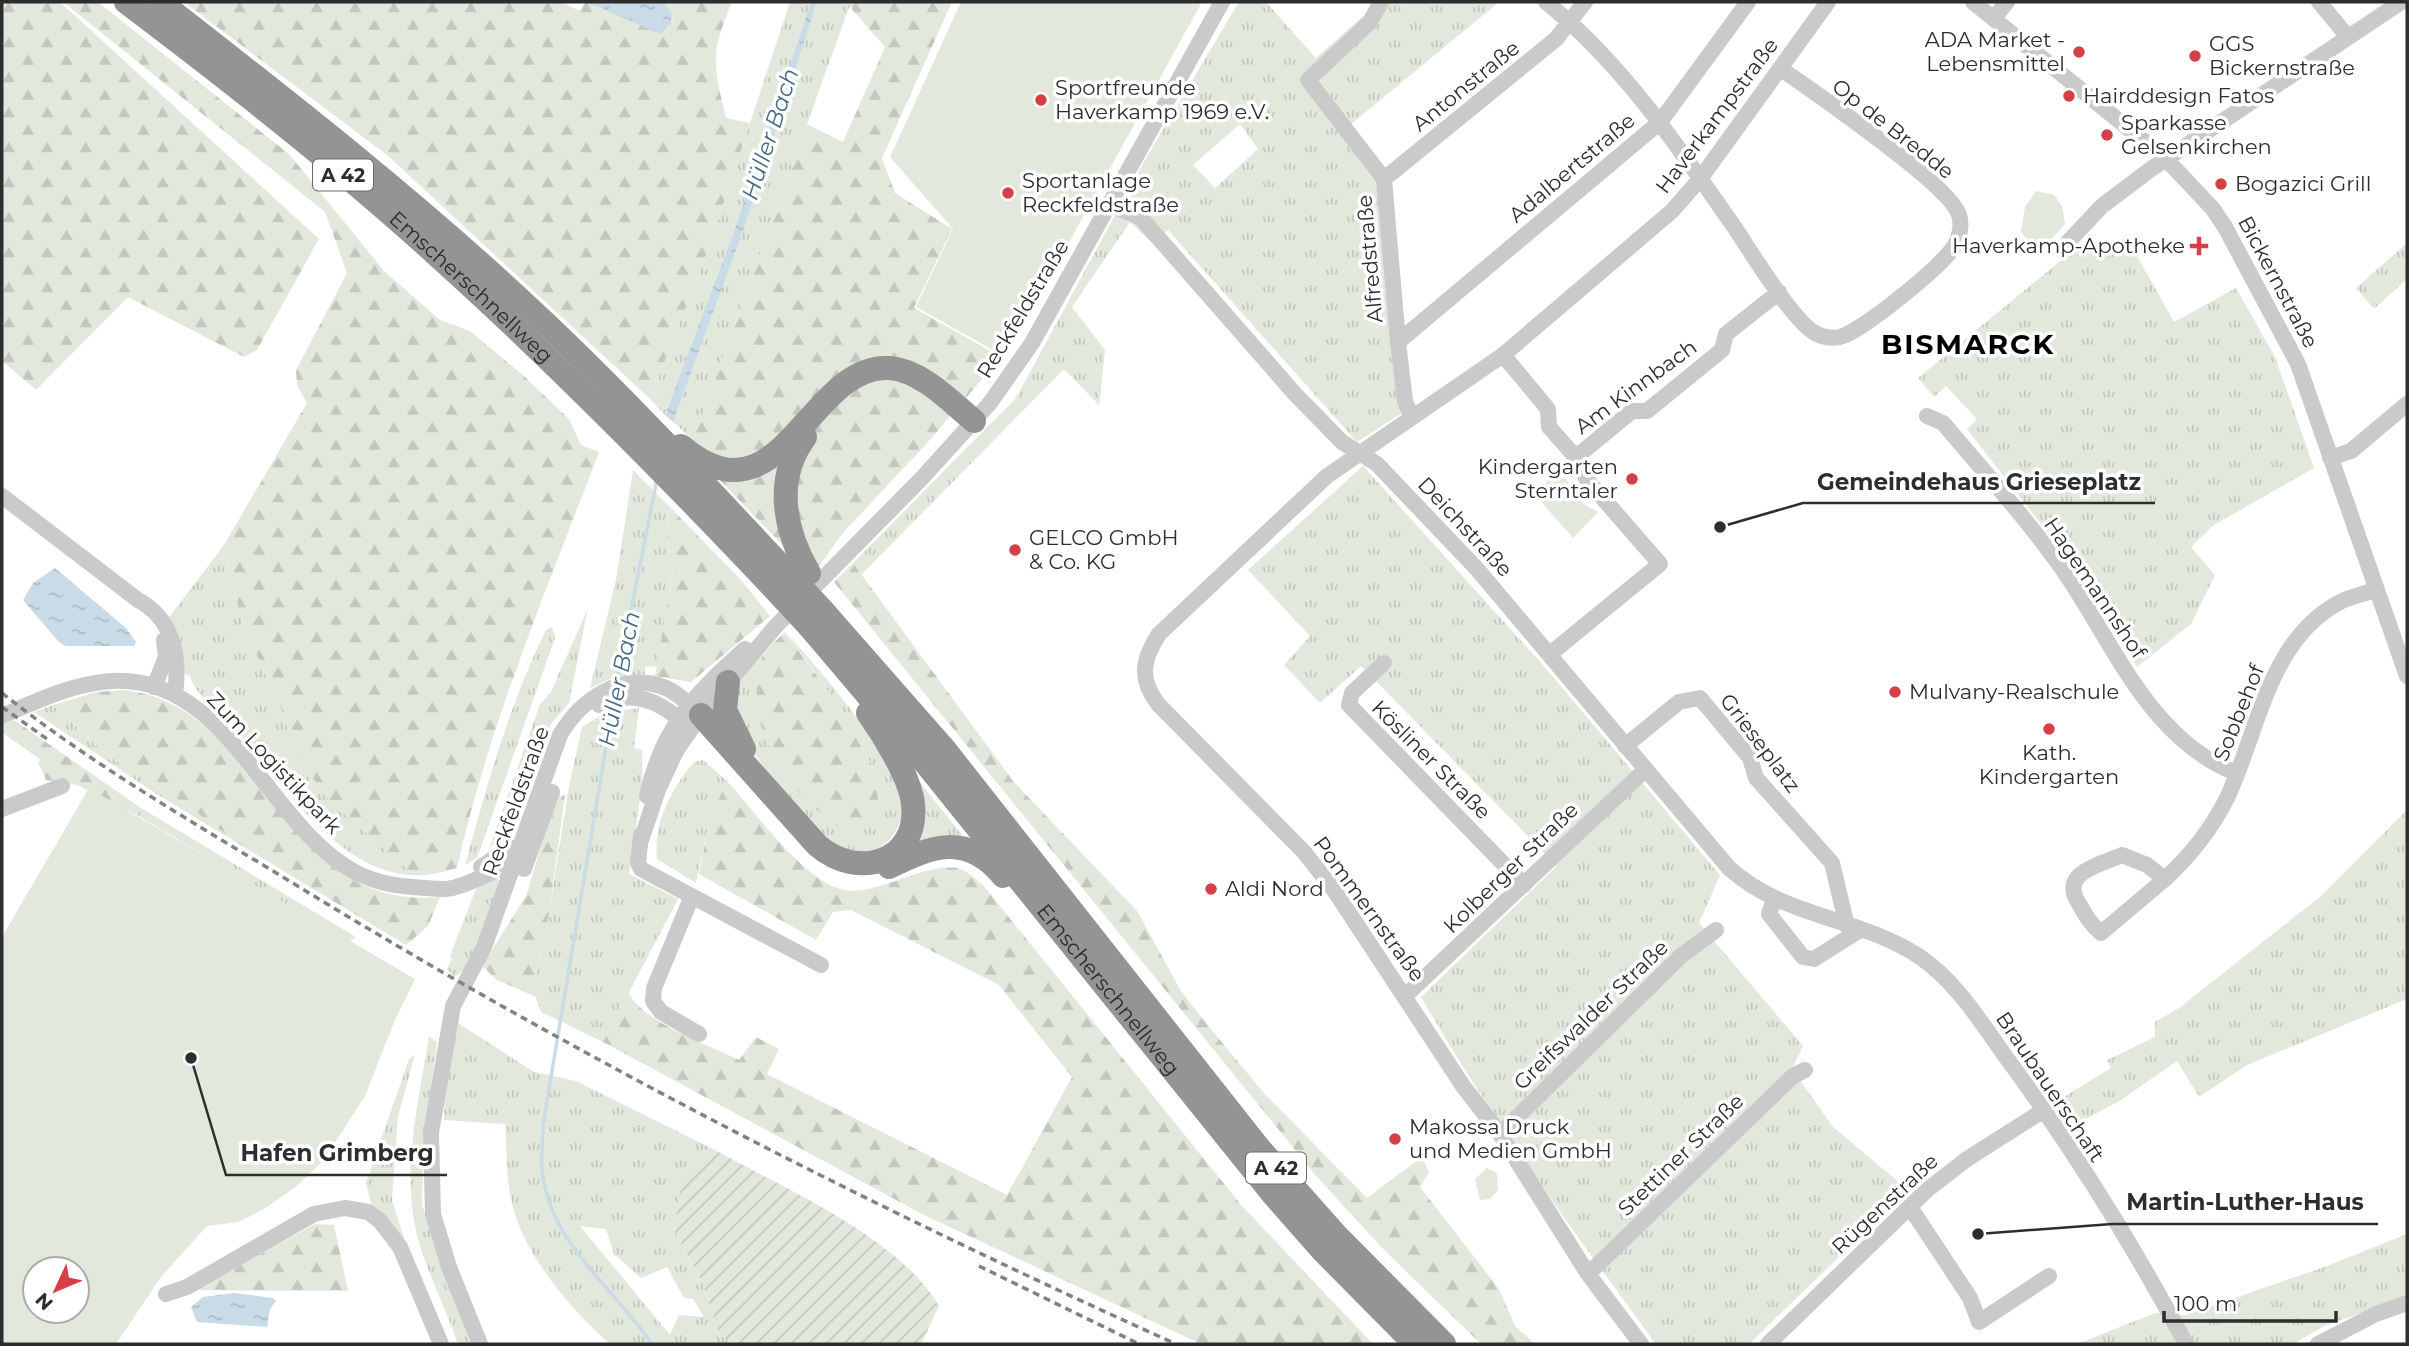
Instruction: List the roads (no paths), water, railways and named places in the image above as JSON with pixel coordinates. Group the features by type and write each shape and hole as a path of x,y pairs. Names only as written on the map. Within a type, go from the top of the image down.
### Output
{"highway":[{"name":"Emscherschnellweg","path":"127,2 247,94 436,254 607,414 678,463"},
{"name":"Emscherschnellweg","path":"160,2 444,232 543,320 639,418 652,419 678,463"},
{"path":"678,463 733,468 761,463 791,440 840,387 862,371 874,369 890,368 920,379 969,426"},
{"path":"690,716 762,785 817,845 843,863 872,864 899,848 913,821 913,803 904,777 872,719 825,655 821,613 797,585 785,506 788,467 805,436 846,391 874,376 900,379 969,426"},
{"name":"A 42","path":"678,463 821,613"},
{"name":"Emscherschnellweg","path":"821,613 945,750 1258,1147 1336,1235 1444,1344"},
{"name":"Emscherschnellweg","path":"821,613 935,775 1272,1194 1323,1251 1415,1344"},
{"path":"728,682 725,710 762,785"},
{"path":"690,716 719,752 809,848 825,861 853,873 870,872 934,846 969,851 999,871 1067,956 1093,971"}],"street":[{"name":"Reckfeldstraße","path":"690,716 728,682 775,627 969,426 1004,385 1032,343 1222,2"},
{"name":"Alfredstraße","path":"1381,2 1370,22 1308,80 1384,179 1398,342 1405,401 1410,416"},
{"path":"1546,2 1571,22 1660,122 1700,179"},
{"name":"Antonstraße","path":"1384,179 1556,39 1585,2"},
{"name":"Adalbertstraße","path":"1398,342 1660,122 1748,2"},
{"name":"Haverkampstraße","path":"1358,453 1503,355 1672,211 1700,179 1828,2"},
{"name":"Bickernstraße","path":"1973,2 2166,159 2213,209 2252,272 2298,364 2407,676"},
{"path":"1994,18 2007,2"},
{"path":"2319,2 2348,37"},
{"path":"2067,243 2102,206 2166,159 2401,2"},
{"name":"Op de Bredde","path":"1700,179 1779,292 1812,331 1826,338 1840,337 1875,317 1944,259 1956,245 1961,228 1959,213 1947,197 1901,157 1780,68"},
{"name":"Deichstraße","path":"1108,204 1141,218 1285,383 1342,442 1377,464 1465,556 1729,868 1774,900 1854,928"},
{"name":"Am Kinnbach","path":"1573,454 1581,453 1632,411 1647,411 1722,350 1726,334 1779,292"},
{"path":"1503,355 1548,409 1549,427 1573,454 1587,480 1660,564 1550,654"},
{"path":"2330,458 2351,451 2407,404"},
{"name":"Hagemannshof","path":"1927,416 1943,424 2030,527 2063,570 2130,679 2165,722 2208,762 2236,774"},
{"name":"Pommernstraße","path":"1358,453 1327,476 1159,634 1149,648 1144,672 1151,694 1158,704 1304,852 1334,890 1463,1086 1500,1134 1588,1274 1641,1344"},
{"path":"2,496 138,600 152,607 166,625 177,658 175,695"},
{"name":"Sobbehof","path":"2165,879 2147,865 2122,855 2078,875 2071,883 2072,892 2091,924 2101,933 2165,879 2209,830 2236,774 2273,681 2293,642 2315,620 2340,602 2375,590"},
{"path":"138,600 156,623 166,646 166,657 153,687"},
{"name":"Reckfeldstraße","path":"775,627 725,667 690,716 658,790 640,843 638,863 641,869 821,965"},
{"name":"Kösliner Straße","path":"1384,663 1352,692 1348,699 1349,705 1524,885"},
{"name":"Zum Logistikpark","path":"2,716 93,683 114,681 153,687 175,695 209,720 309,833 343,864 391,885 457,887 488,867 524,854"},
{"name":"Reckfeldstraße","path":"480,1344 440,1241 430,1187 431,1133 453,1006 484,947 524,854 560,735 576,711 595,701 634,691 667,689 690,716"},
{"name":"Grieseplatz","path":"1625,746 1679,702 1700,698 1750,758 1756,778 1832,863 1854,928"},
{"name":"Kolberger Straße","path":"1405,996 1645,769"},
{"path":"2,809 62,786"},
{"path":"692,896 654,988 653,1001 661,1012 699,1034"},
{"path":"1774,900 1769,914 1803,957 1814,959 1854,928"},
{"name":"Braubauerschaft","path":"1854,928 1921,958 1948,982 2043,1110 2138,1259 2186,1344"},
{"name":"Greifswalder Straße","path":"1500,1134 1682,955 1716,930"},
{"name":"Stettiner Straße","path":"1588,1274 1773,1094 1793,1076 1805,1070"},
{"name":"Rügenstraße","path":"1768,1344 1946,1174 2043,1110"},
{"path":"1910,1207 1970,1298 1979,1322 2049,1276"},
{"path":"166,1294 187,1287 314,1214 345,1208 368,1212 388,1230 410,1266 441,1344"},
{"path":"2318,1344 2376,1314 2407,1303"}],"water":[{"path":"600,2 663,2 672,14 671,24 660,34 603,9"},
{"path":"811,2 817,2 746,223 673,422 665,415 734,231"},
{"path":"55,568 126,628 136,642 134,646 66,646 59,642 23,600 33,583"},
{"path":"234,1293 273,1298 276,1301 270,1309 267,1327 197,1322 191,1307 203,1297"}],"waterway":[{"path":"589,2 602,6"},
{"name":"Hüller Bach","path":"617,681 657,479"},
{"name":"Hüller Bach","path":"613,705 543,1125 542,1169 547,1196 570,1242 652,1344"}],"railway":[{"path":"2,693 73,745 221,840 510,1011 839,1185 1176,1344"},
{"path":"2,707 47,739"},
{"path":"979,1266 1139,1344"}],"place":[{"name":"ADA Market - Lebensmittel","path":"2079,52"},
{"name":"GGS Bickernstraße","path":"2195,56"},
{"name":"Hairddesign Fatos","path":"2069,96"},
{"name":"Sportfreunde Haverkamp 1969 e.V.","path":"1041,100"},
{"name":"Sparkasse Gelsenkirchen","path":"2107,135"},
{"name":"Bogazici Grill","path":"2221,184"},
{"name":"Sportanlage Reckfeldstraße","path":"1008,193"},
{"name":"Haverkamp-Apotheke","path":"2199,246"},
{"name":"Kindergarten Sterntaler","path":"1632,479"},
{"name":"Gemeindehaus Grieseplatz","path":"1720,527"},
{"name":"GELCO GmbH & Co. KG","path":"1015,550"},
{"name":"Mulvany-Realschule","path":"1895,692"},
{"name":"Kath. Kindergarten","path":"2049,729"},
{"name":"Aldi Nord","path":"1211,889"},
{"name":"Hafen Grimberg","path":"191,1058"},
{"name":"Makossa Druck und Medien GmbH","path":"1395,1139"},
{"name":"Martin-Luther-Haus","path":"1978,1234"}],"district":[{"name":"BISMARCK","path":"1968,344"}]}
